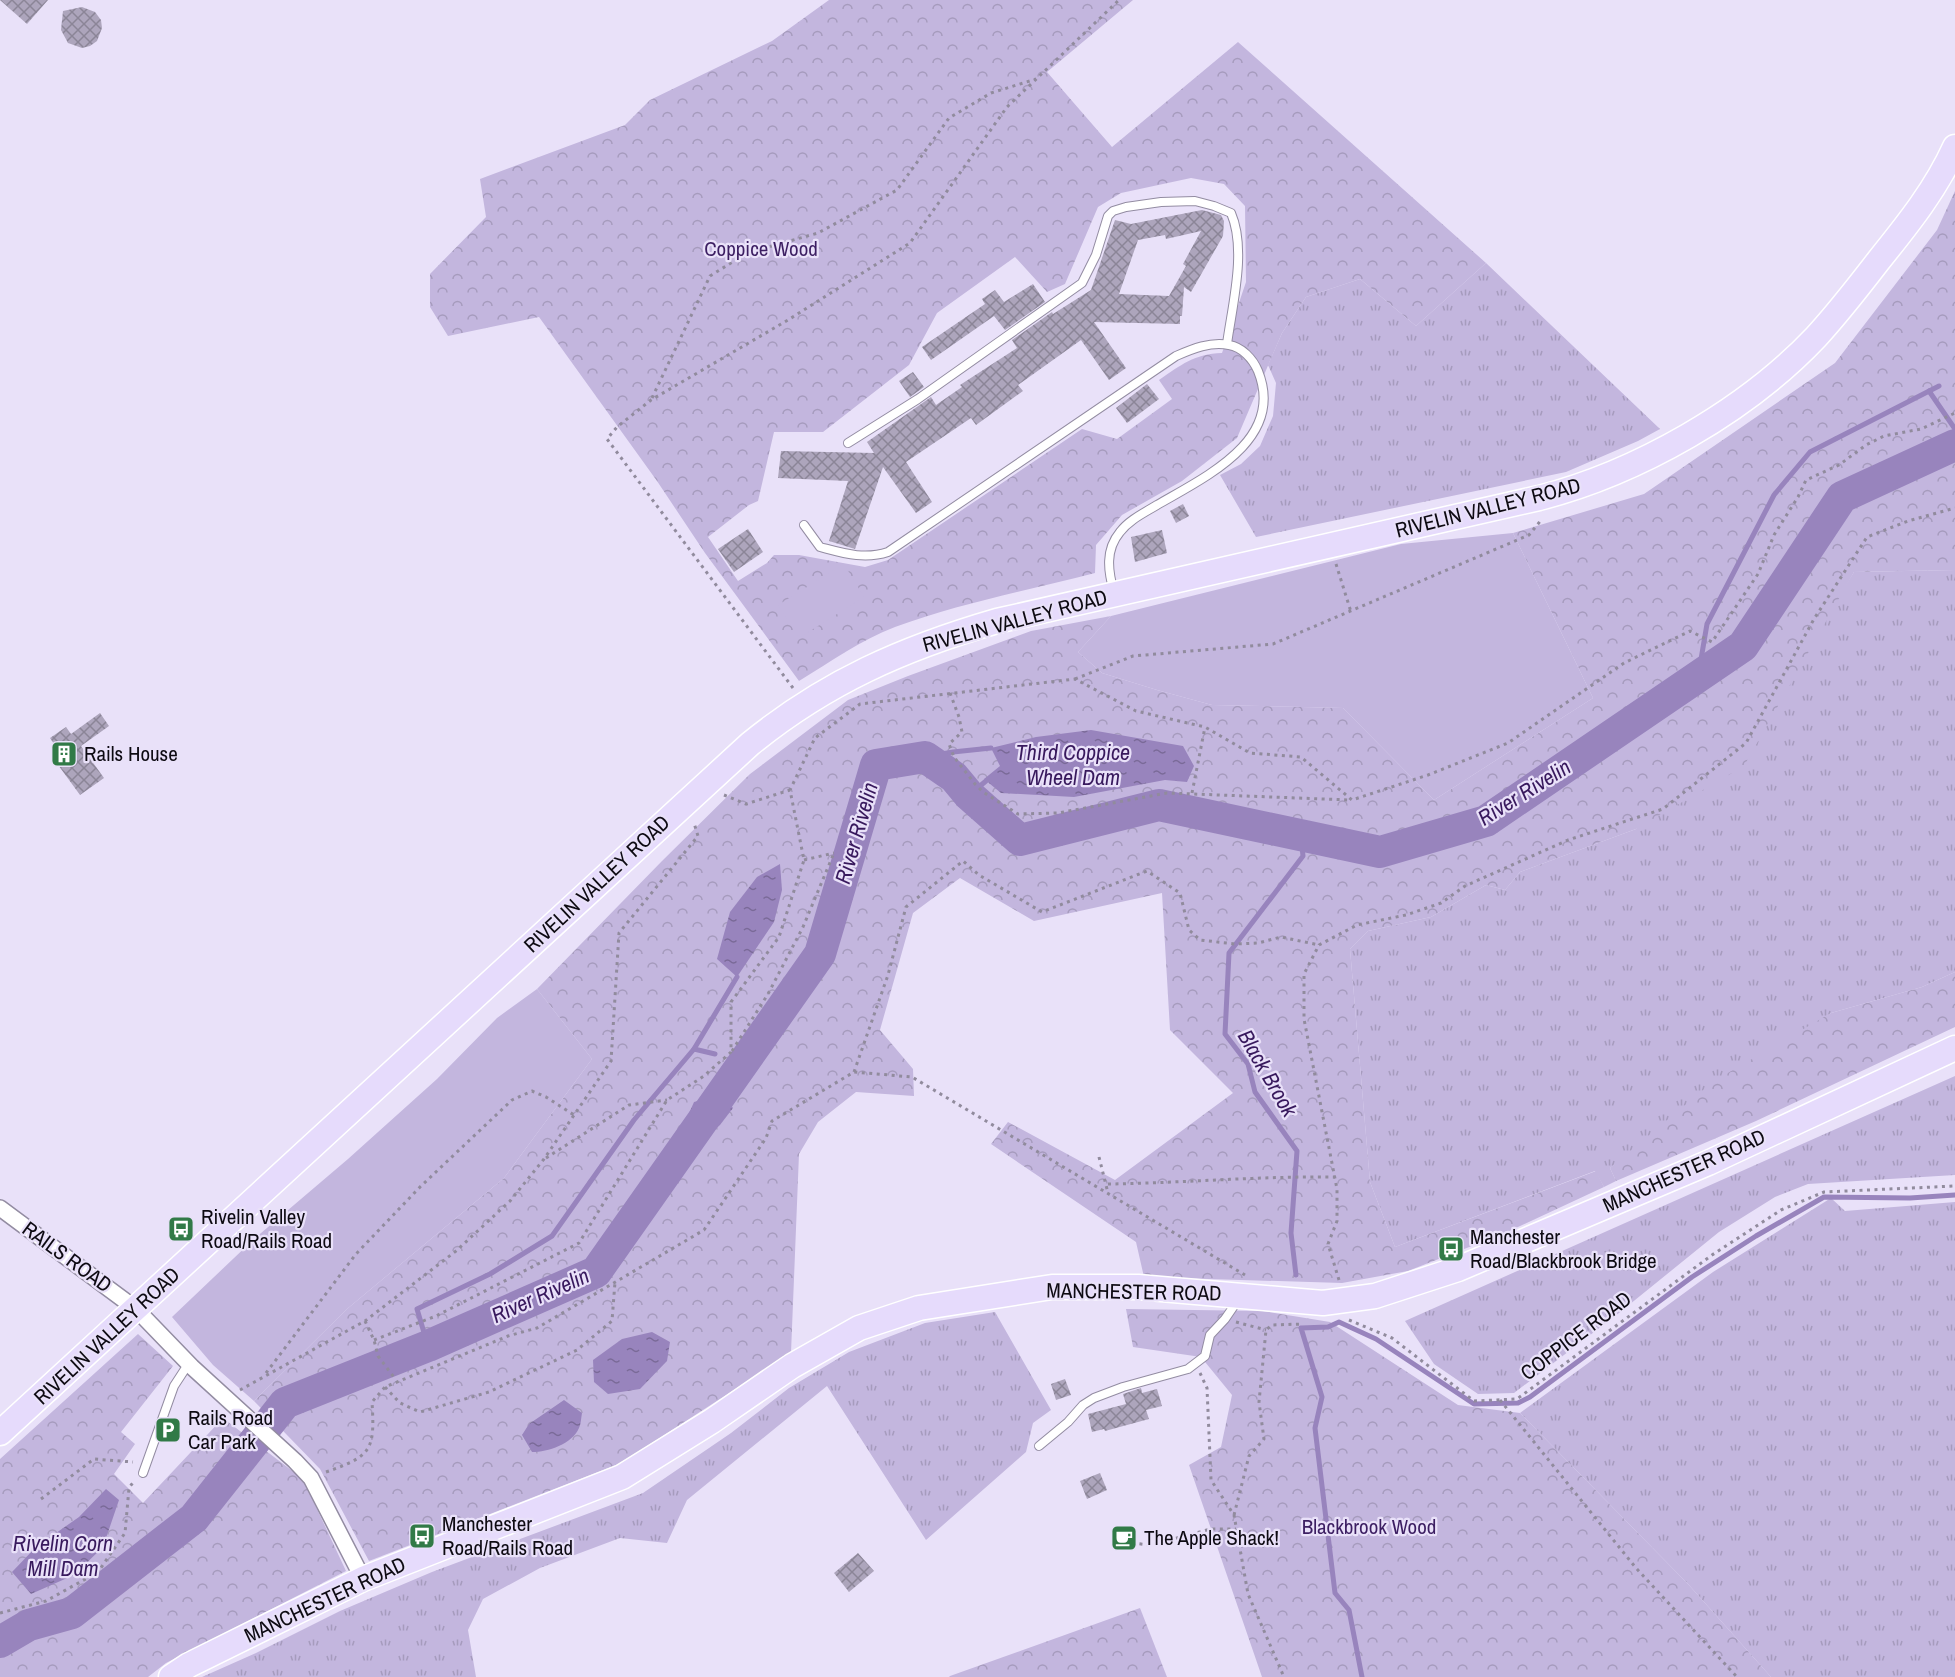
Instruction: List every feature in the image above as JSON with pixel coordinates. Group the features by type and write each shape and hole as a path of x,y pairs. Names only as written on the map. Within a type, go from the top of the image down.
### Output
{"main road":[{"name":"RIVELIN VALLEY ROAD","path":"0,1433 750,744 805,703 870,667 942,638 1042,609 1571,490 1639,462 1717,416 1766,382 1793,359 1836,314 1911,220 1933,189 1955,147"},
{"name":"MANCHESTER ROAD","path":"171,1677 189,1665 363,1579 622,1477 712,1421 792,1366 859,1328 919,1308 1052,1287 1138,1287 1245,1295 1323,1303 1347,1311 1375,1296 1458,1269 1708,1163 1955,1048"}],"street":[{"name":"RAILS ROAD","path":"0,1208 136,1309 189,1363 310,1478 363,1579"}],"lane":[{"path":"848,443 918,399 1082,283 1096,255 1108,216 1113,211 1126,207 1195,201 1231,213 1235,224 1237,259 1227,344"},
{"path":"804,525 820,547 866,556 888,552 1176,356 1206,345 1227,344 1236,347 1249,356 1256,366 1264,396 1264,409 1260,422 1232,457 1205,477 1132,521 1120,531 1113,541 1109,561 1108,572 1114,594"},
{"path":"1039,1446 1068,1422 1083,1405 1094,1398 1123,1387 1188,1369 1205,1356 1210,1335 1245,1295"},
{"path":"143,1473 174,1386 189,1363"}],"path":[{"path":"805,703 607,439 616,427 651,399 788,320 910,243 1007,107 1119,0"},
{"path":"651,399 710,276 747,253 818,232 897,190 949,118 991,93 1036,79"},
{"path":"950,693 962,732 949,744 954,757 983,792 1018,814 1058,813 1167,793 1352,800 1428,775 1508,743 1624,663 1690,631 1712,642 1758,574 1774,535 1806,480 1839,465 1866,445 1884,436 1921,429 1955,413"},
{"path":"1347,1311 1328,1244 1337,1221 1337,1189 1304,1019 1304,974 1319,945 1357,926 1406,915 1441,903 1465,886 1568,840 1663,809 1746,743 1814,619 1867,537 1908,521 1955,508"},
{"path":"731,1052 731,1002 779,937 804,860 790,790 815,738 861,704 1075,679 1133,656 1273,644 1529,535 1543,518"},
{"path":"1330,545 1351,612"},
{"path":"1075,679 1136,711 1205,727 1250,753 1301,758 1352,800"},
{"path":"1192,794 1205,727"},
{"path":"226,1398 365,1321 456,1251 510,1201 544,1159 611,1061 619,933 698,836 695,794 746,804 790,790"},
{"path":"544,1159 629,1105 667,1100 704,1077 731,1052 768,994 803,927 834,853 804,860"},
{"path":"854,1072 888,975 906,907 963,861 979,875 1042,912 1147,871 1180,892 1189,930 1200,940 1235,944 1258,943 1281,937 1319,945"},
{"path":"310,1478 361,1458 372,1444 374,1427 372,1402 385,1387 508,1336 537,1328 704,1230 765,1138 772,1121 854,1072 912,1077 1250,1278 1245,1295"},
{"path":"265,1375 356,1254 420,1187 512,1100 532,1090 574,1115"},
{"path":"374,1340 436,1316 579,1243 667,1100"},
{"path":"1100,1157 1108,1192"},
{"path":"1108,1184 1177,1183 1283,1176 1335,1177"},
{"name":"COPPICE ROAD","path":"1347,1311 1392,1338 1474,1401 1517,1400 1712,1255 1781,1210 1824,1192 1955,1186"},
{"path":"385,1387 400,1403 420,1412 489,1392 577,1350 612,1321 615,1282"},
{"path":"1225,1319 1266,1330"},
{"path":"365,1321 374,1340 378,1356 396,1381"},
{"path":"1284,1677 1248,1594 1234,1515 1249,1456 1264,1439 1259,1402 1266,1330 1272,1325 1306,1323"},
{"path":"1196,1363 1207,1388 1211,1480 1234,1515"},
{"path":"1500,1400 1636,1568 1737,1677"},
{"path":"0,1613 46,1601 98,1572 125,1533 129,1488 143,1473 134,1462 94,1460 41,1499"},
{"path":"1132,1543 1150,1545 1211,1529 1236,1529"}],"green space":[{"name":"Coppice Wood","path":"829,0 1133,0 1047,72 1112,147 1238,42 1486,263 1416,326 1360,279 1306,297 1282,333 1237,438 1182,481 1122,515 1096,545 1095,573 969,604 895,627 858,645 799,681 705,553 657,481 539,317 448,336 430,307 430,274 486,217 480,179 625,125 650,100 772,41","holes":["1191,178 1224,184 1245,206 1246,282 1222,353 1196,358 1159,380 1172,399 1117,439 1082,429 888,560 865,567 799,555 774,555 767,563 738,581 708,537 749,505 758,501 774,432 823,432 909,365 937,313 1015,257 1047,292 1065,284 1098,207 1121,193"]},
{"path":"1955,191 1955,570 1854,572 1744,766 1636,829 1520,872 1505,890 1486,885 1431,917 1368,931 1350,949 1370,1182 1395,1247 1596,1171 1604,1187 1505,1233 1408,1271 1342,1283 1144,1277 1136,1242 991,1144 1008,1122 1115,1180 1233,1093 1170,1030 1162,893 1034,921 960,878 913,913 880,1030 913,1069 914,1096 856,1092 818,1122 799,1154 791,1353 621,1463 369,1561 320,1469 254,1401 347,1309 504,1178 592,1059 537,989 750,774 848,700 1031,631 1111,616 1078,652 1102,673 1212,705 1343,708 1434,800 1593,698 1513,533 1644,494 1835,363 1937,230"},
{"path":"1486,263 1660,429 1566,472 1256,537 1220,475 1241,464 1260,446 1273,416 1276,383 1268,365 1282,333 1306,297 1360,279 1416,326"},
{"path":"1513,533 1593,698 1434,800 1343,708 1212,705 1102,673 1078,652 1111,616 1401,544"},
{"path":"844,564 864,597 799,638 778,605"},
{"path":"1955,570 1955,972 1922,987 1831,1013 1610,1168 1616,1181 1604,1187 1595,1171 1395,1247 1370,1182 1350,949 1368,931 1431,917 1486,885 1505,890 1520,872 1636,829 1837,599 1854,572"},
{"path":"1955,972 1955,1027 1756,1121 1616,1181 1610,1168 1714,1081 1831,1013 1922,987"},
{"path":"537,989 592,1059 504,1178 347,1309 254,1401 213,1365 172,1317 254,1239 437,1079 497,1018"},
{"path":"1955,1076 1955,1175 1808,1184 1775,1197 1719,1232 1619,1313 1514,1393 1478,1394 1434,1364 1405,1321"},
{"path":"1831,1198 1845,1211 1955,1202 1955,1677 1771,1677 1688,1584 1520,1413 1713,1272"},
{"name":"Blackbrook Wood","path":"1126,1309 1263,1311 1330,1322 1458,1405 1520,1413 1688,1584 1771,1677 1262,1677 1189,1465 1221,1447 1232,1395 1201,1357 1133,1347"},
{"path":"995,1312 1051,1410 1033,1423 1026,1452 926,1540 827,1386 687,1500 667,1543 620,1538 540,1568 483,1599 468,1630 476,1677 202,1677 340,1611 432,1572 643,1493 731,1433 789,1388 849,1352 925,1323"},
{"path":"138,1334 173,1366 121,1432 135,1444 114,1474 143,1503 223,1418 303,1479 346,1571 166,1663 148,1677 0,1677 0,1459"},
{"path":"1140,1608 1167,1677 949,1677 950,1676"}],"water":[{"name":"Third Coppice Wheel Dam","path":"1091,730 1183,746 1194,766 1187,782 1165,780 1074,797 1001,793 984,779 1000,766 991,748 1036,737"},
{"path":"780,864 782,890 774,922 737,977 717,959 730,912 757,877"},
{"path":"722,1094 733,1108 720,1125 706,1137 684,1125 694,1102"},
{"path":"652,1332 670,1342 667,1361 640,1389 608,1394 594,1382 593,1360 622,1339"},
{"path":"564,1400 582,1413 576,1434 559,1446 532,1452 522,1435 529,1424"},
{"name":"Rivelin Corn Mill Dam","path":"106,1489 119,1500 103,1547 74,1575 31,1594 12,1572 36,1547 79,1517"}],"building":[{"path":"0,0 48,0 27,24"},
{"path":"82,7 95,12 101,20 102,28 97,41 82,48 68,43 61,30 63,11"},
{"path":"1202,210 1221,215 1224,221 1223,236 1191,292 1184,287 1180,324 1094,322 1126,368 1109,380 1081,340 1018,385 1023,391 976,425 971,418 906,462 932,502 916,513 883,467 855,549 829,541 848,481 778,478 781,451 874,453 867,442 931,397 936,405 962,387 960,385 1017,348 1012,340 1052,312 1053,314 1091,290 1115,220 1131,224","holes":["1201,231 1183,264 1186,266 1169,296 1119,294 1138,240 1165,235 1166,239"]},
{"path":"1033,284 1045,302 1005,330 994,316 931,360 922,347 985,304 982,299 995,290 1004,302"},
{"path":"913,372 924,387 910,397 899,381"},
{"path":"1147,384 1159,399 1127,423 1116,408"},
{"path":"1183,504 1189,516 1176,523 1170,511"},
{"path":"748,529 763,552 734,572 718,549"},
{"path":"1162,530 1167,553 1135,562 1131,537"},
{"name":"Rails House","path":"100,713 109,726 81,746 104,778 80,795 53,758 60,753 50,738 66,727 71,734"},
{"path":"1065,1379 1071,1395 1056,1400 1051,1384"},
{"path":"1141,1388 1142,1393 1157,1389 1162,1406 1146,1410 1149,1419 1105,1431 1104,1429 1092,1432 1088,1414 1126,1404 1123,1394"},
{"path":"1100,1473 1107,1490 1087,1499 1080,1481"},
{"path":"858,1553 874,1571 849,1592 834,1573"}],"waterway":[{"path":"1698,677 1707,624 1774,495 1810,452 1939,386"},
{"path":"1929,391 1955,429"},
{"name":"River Rivelin","path":"0,1642 29,1625 72,1613 194,1518 285,1403 428,1346 596,1272 820,954 876,765 925,757 954,777 969,795 1020,840 1159,805 1380,852 1486,821 1743,646 1842,497 1955,445"},
{"path":"925,757 991,748"},
{"path":"969,795 986,781"},
{"name":"Black Brook","path":"1296,1275 1291,1233 1297,1151 1255,1092 1248,1064 1225,1034 1229,953 1303,856 1301,837"},
{"path":"694,1049 737,977"},
{"path":"428,1346 417,1309 490,1274 552,1236 634,1120 694,1049 715,1054"},
{"path":"1362,1677 1349,1610 1335,1593 1315,1428 1322,1397 1301,1328 1328,1327 1339,1322 1376,1339 1474,1404 1518,1403 1530,1397 1692,1277 1756,1236 1824,1197 1910,1198 1955,1195"}],"place":[{"name":"Rails House","path":"64,754"},
{"name":"Rivelin Valley Road/Rails Road","path":"181,1229"},
{"name":"Manchester Road/Blackbrook Bridge","path":"1451,1249"},
{"name":"Rails Road Car Park","path":"168,1430"},
{"name":"Manchester Road/Rails Road","path":"422,1536"},
{"name":"The Apple Shack!","path":"1124,1538"}]}
